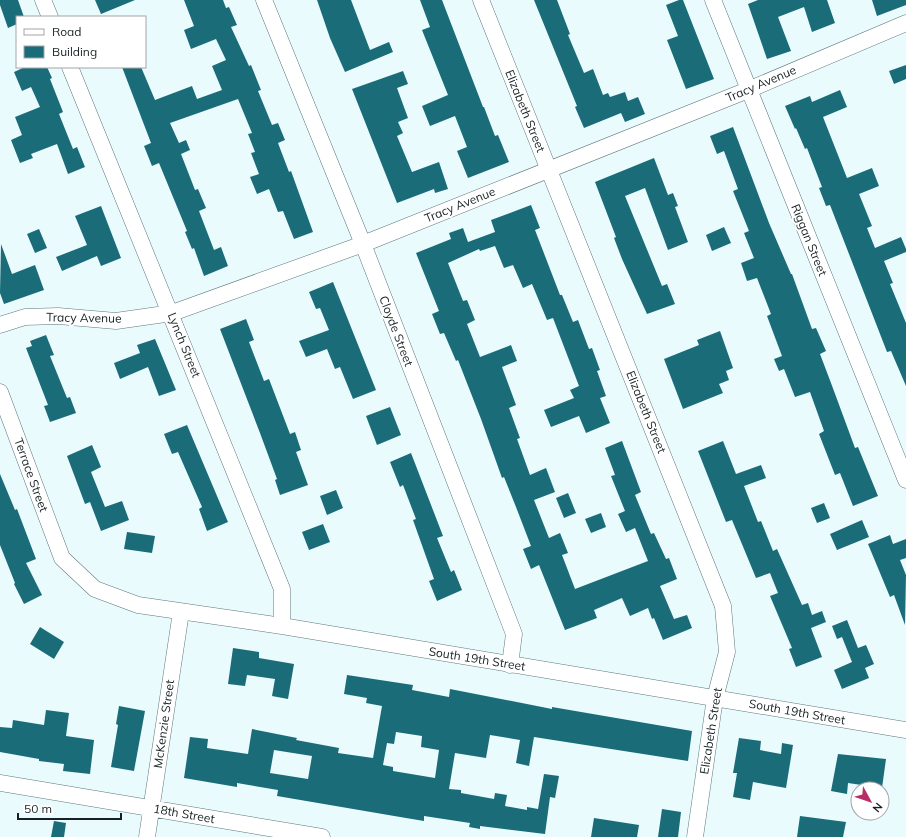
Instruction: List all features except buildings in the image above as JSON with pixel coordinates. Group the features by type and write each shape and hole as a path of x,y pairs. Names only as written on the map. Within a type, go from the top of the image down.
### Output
{"street":[{"path":"43,0 50,16"},
{"name":"Cloyde Street","path":"264,0 363,244 514,634 510,664"},
{"name":"Elizabeth Street","path":"481,0 723,606 727,652 715,698 696,837"},
{"name":"Riggan Street","path":"713,0 906,480"},
{"name":"Tracy Avenue","path":"0,325 25,317 58,316 116,320 172,313 363,244 748,90 906,23"},
{"name":"Lynch Street","path":"70,68 172,313 282,589 282,626"},
{"name":"Terrace Street","path":"0,392 62,558"},
{"name":"South 19th Street","path":"62,558 94,589 138,606 282,626 906,730"},
{"name":"McKenzie Street","path":"147,837 181,612"},
{"name":"18th Street","path":"0,783 322,837"}]}
